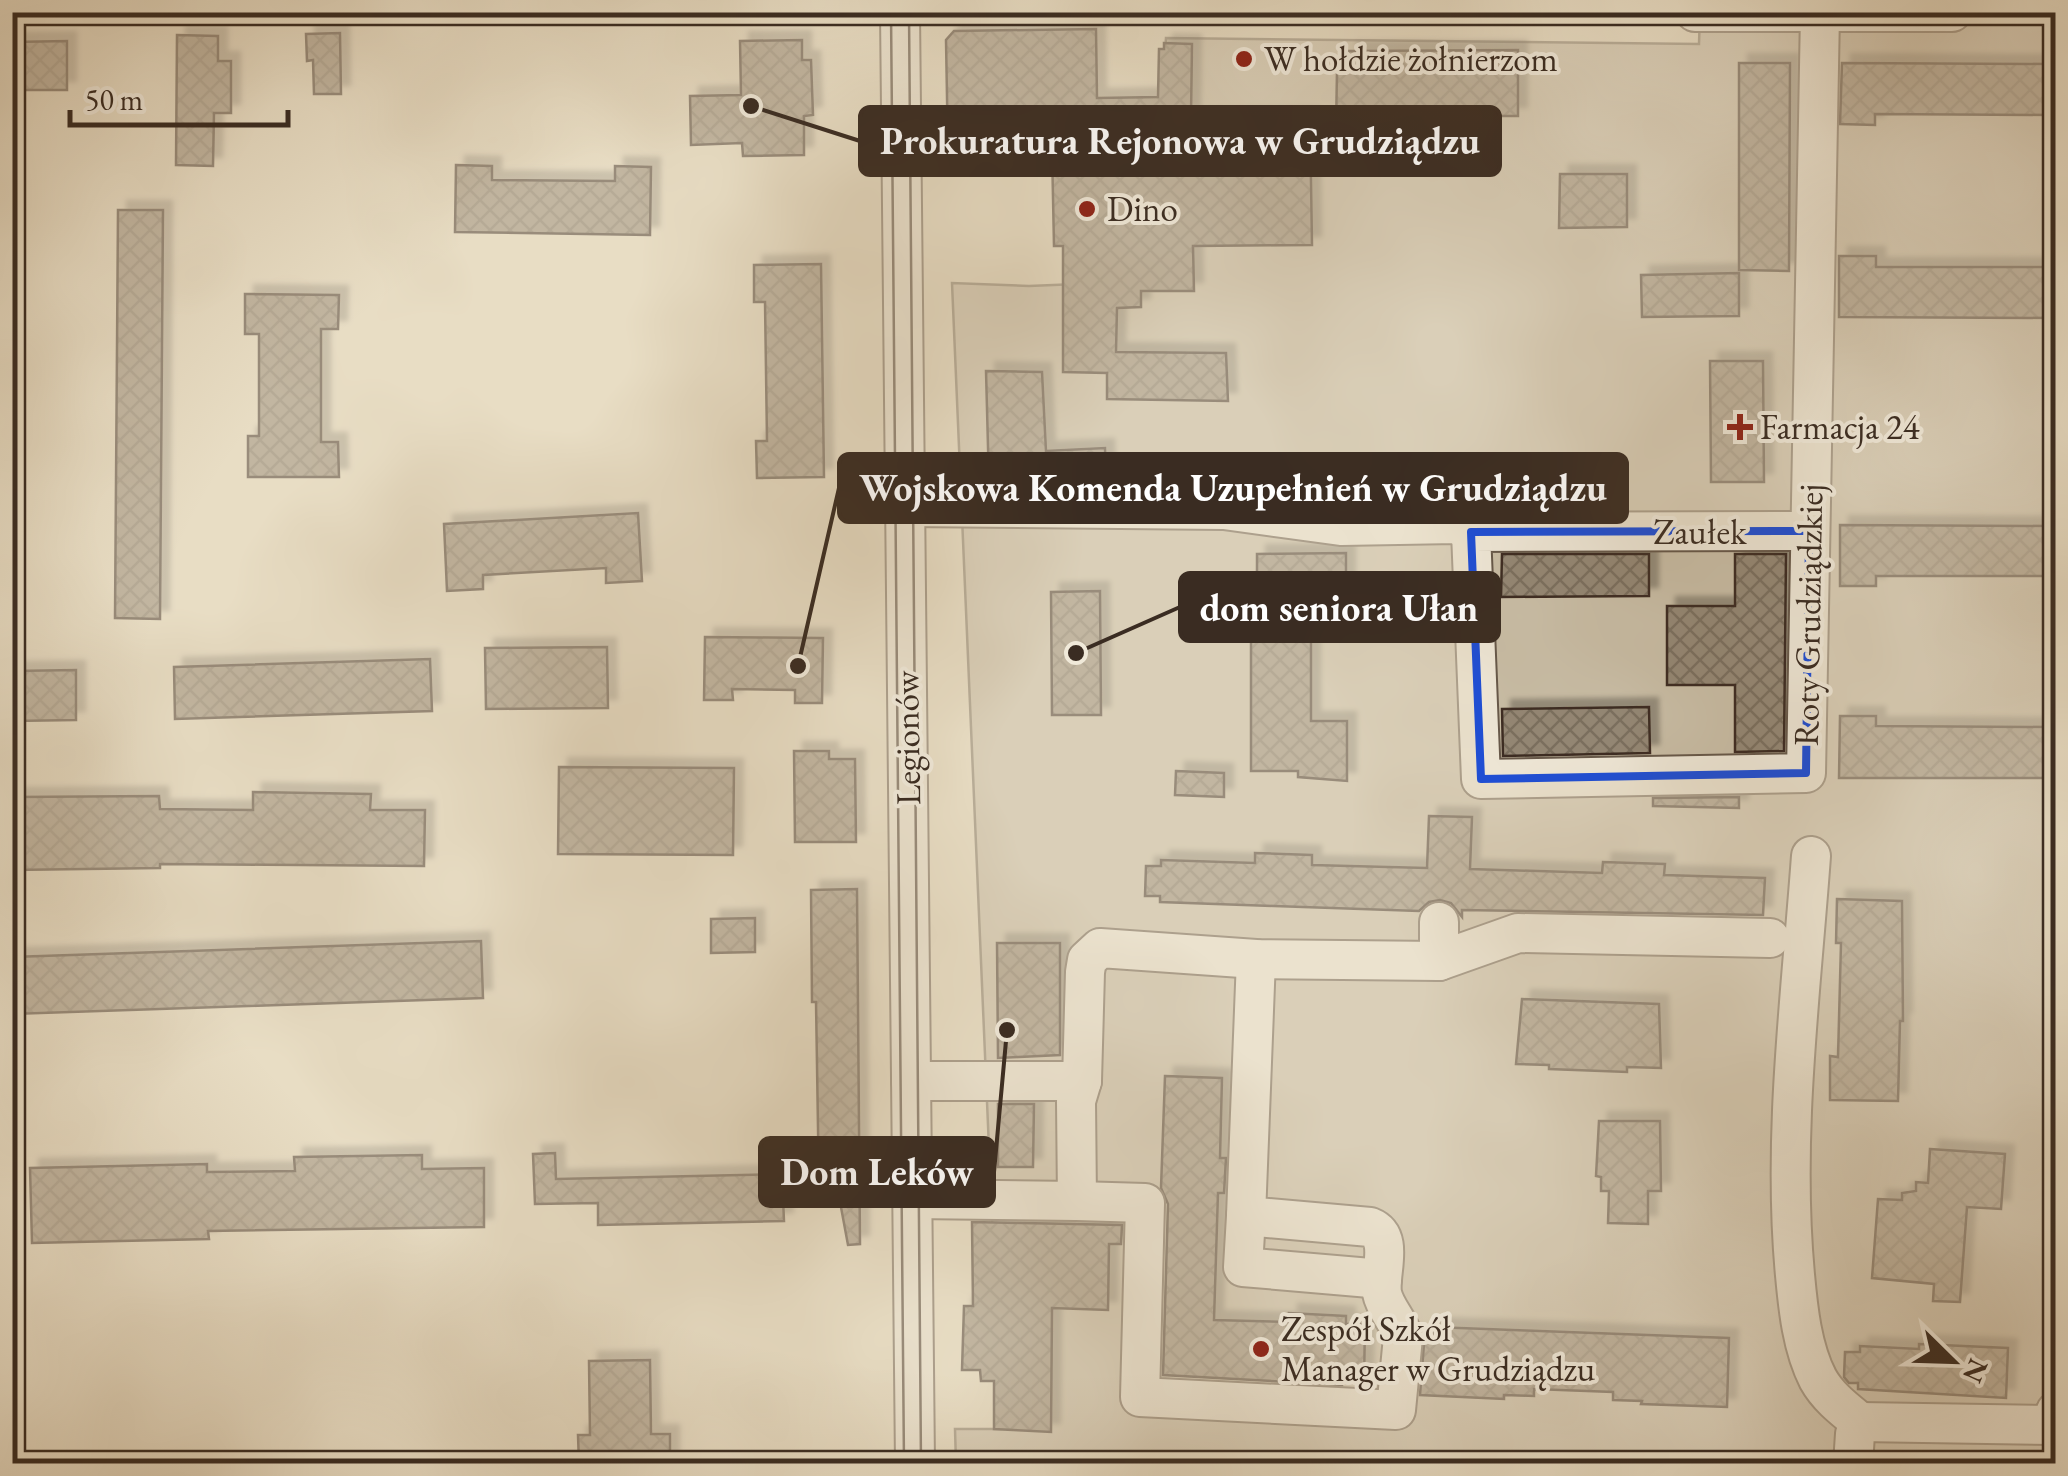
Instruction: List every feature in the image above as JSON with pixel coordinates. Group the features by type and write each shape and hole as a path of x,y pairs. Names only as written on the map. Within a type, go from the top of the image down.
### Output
{"street":[{"name":"Legionów","path":"900,12 915,1464"},
{"path":"1695,12 1952,12"},
{"name":"Roty Grudziądzkiej","path":"1471,532 1481,779 1806,773 1820,13"},
{"name":"Zaułek","path":"904,507 1224,510 1341,526 1456,524 1471,532 1809,531"},
{"path":"1811,856 1790,1222 1798,1305 1818,1379 1832,1399 1860,1422 2055,1426 2056,1411"},
{"path":"1439,922 1439,961"},
{"path":"1077,1201 1076,1101 1082,1081 1085,972 1087,960 1100,948 1256,959 1439,961 1518,932 1770,938"},
{"path":"1256,959 1243,1267 1382,1279"},
{"path":"912,1081 1082,1081"},
{"path":"912,1199 1146,1202 1140,1397 1396,1410 1403,1337 1383,1297 1384,1240 1378,1230 1370,1226 1246,1216"},
{"path":"1853,1464 1860,1422"}],"highlighted area":[{"path":"1809,531 1806,773 1481,779 1471,532"}],"shaded area":[{"path":"1700,13 2055,13 2055,1463 956,1463 955,1429 1001,1429 952,283 1029,286 1150,281 1166,38 1699,44"}],"building":[{"path":"1096,29 1097,98 1158,97 1159,49 1164,49 1164,43 1192,44 1191,118 1310,117 1312,245 1193,246 1194,291 1141,291 1141,307 1117,308 1116,352 1226,353 1228,401 1107,399 1107,373 1063,372 1063,246 1054,246 1052,149 948,154 946,40 954,31"},
{"path":"340,33 341,94 314,94 313,60 307,61 306,34"},
{"path":"177,35 218,36 218,61 231,61 231,113 214,113 213,166 176,165"},
{"path":"802,40 802,60 811,60 813,115 804,116 804,155 743,156 742,143 691,145 690,96 741,95 740,41"},
{"path":"67,41 67,90 12,90 12,42"},
{"path":"1518,50 1518,116 1455,116 1455,134 1370,135 1370,127 1336,128 1337,71 1348,69 1348,51"},
{"path":"1739,63 1790,63 1789,271 1739,270"},
{"path":"1842,63 2056,64 2056,115 1875,114 1875,125 1840,124"},
{"path":"456,165 492,166 492,180 615,181 615,166 651,167 650,235 455,232"},
{"path":"1560,174 1627,174 1627,227 1559,228"},
{"path":"118,210 163,210 160,619 115,618"},
{"path":"1839,256 1876,256 1876,267 2056,267 2056,318 1839,317"},
{"path":"821,264 824,477 757,478 756,441 767,441 765,302 754,302 754,265"},
{"path":"1739,273 1739,316 1642,317 1641,275"},
{"path":"245,294 339,295 338,329 321,329 321,442 338,442 339,477 248,477 248,436 259,436 259,334 245,334"},
{"path":"1710,361 1763,361 1764,482 1711,482"},
{"path":"986,371 1042,372 1046,451 1105,448 1106,479 1094,479 1095,486 989,485"},
{"path":"638,513 642,581 606,583 606,568 483,575 483,589 447,591 444,524"},
{"path":"1840,525 2056,526 2056,576 1876,576 1876,586 1840,586"},
{"path":"1346,553 1346,605 1311,605 1311,721 1347,721 1347,781 1298,777 1298,771 1251,771 1251,575 1257,575 1257,554"},
{"path":"1502,554 1649,554 1649,596 1501,597"},
{"path":"1735,554 1786,554 1784,751 1735,752 1735,685 1667,685 1667,606 1735,606"},
{"path":"1100,591 1101,715 1052,715 1051,592"},
{"path":"705,637 823,638 822,703 795,703 795,690 732,689 733,700 704,700"},
{"path":"607,647 608,708 486,709 485,648"},
{"path":"430,659 432,711 175,719 174,667"},
{"path":"76,670 76,720 12,721 12,671"},
{"path":"1649,707 1650,753 1503,756 1502,709"},
{"path":"1840,716 1876,716 1876,726 2056,727 2056,778 1839,778"},
{"path":"794,751 829,751 829,759 855,759 856,842 795,842"},
{"path":"559,767 734,768 733,855 558,854"},
{"path":"1176,771 1224,773 1224,797 1175,795"},
{"path":"253,792 371,794 370,810 425,810 424,866 160,864 160,868 12,870 12,797 159,796 160,809 253,810"},
{"path":"1739,797 1739,808 1653,806 1653,798"},
{"path":"1429,816 1472,817 1470,869 1602,873 1603,862 1665,864 1664,875 1765,878 1763,915 1462,910 1462,917 1451,903 1440,900 1429,902 1419,911 1160,902 1160,896 1145,896 1146,866 1161,866 1161,860 1255,863 1255,853 1312,855 1312,865 1427,868"},
{"path":"857,889 860,1244 848,1245 838,1191 819,1191 811,890"},
{"path":"1837,899 1902,901 1903,1021 1898,1101 1830,1100 1830,1056 1838,1057 1841,943 1836,943"},
{"path":"755,918 755,952 711,953 711,919"},
{"path":"481,941 483,998 12,1014 12,957"},
{"path":"997,943 1060,943 1060,1055 998,1058"},
{"path":"1522,999 1659,1004 1661,1068 1627,1067 1627,1072 1516,1064"},
{"path":"1165,1076 1222,1078 1220,1158 1226,1158 1224,1193 1218,1193 1214,1320 1289,1322 1289,1313 1346,1316 1346,1324 1365,1324 1364,1382 1342,1381 1342,1385 1163,1375 1168,1204 1161,1188"},
{"path":"998,1104 1034,1104 1033,1167 998,1167"},
{"path":"1599,1121 1660,1121 1661,1191 1648,1191 1648,1224 1608,1223 1609,1191 1601,1191 1601,1177 1596,1176"},
{"path":"1930,1149 2005,1154 2001,1209 1967,1207 1960,1302 1933,1301 1934,1284 1872,1278 1878,1199 1902,1200 1902,1193 1916,1191 1916,1182 1928,1183"},
{"path":"555,1153 556,1179 782,1174 784,1221 598,1225 598,1203 535,1204 533,1154"},
{"path":"422,1155 422,1169 484,1168 484,1227 208,1231 209,1239 32,1243 30,1168 207,1164 207,1172 295,1171 294,1157"},
{"path":"972,1222 1122,1225 1121,1244 1109,1244 1108,1310 1052,1308 1051,1432 994,1429 994,1381 981,1381 980,1370 962,1370 964,1306 973,1306"},
{"path":"1433,1327 1729,1338 1727,1407 1641,1404 1642,1401 1613,1400 1613,1392 1534,1389 1534,1396 1504,1395 1504,1399 1420,1395 1425,1331 1433,1332"},
{"path":"1919,1344 2008,1348 2006,1398 1858,1389 1858,1383 1849,1383 1844,1377 1845,1352 1860,1352 1860,1346 1919,1349"},
{"path":"650,1360 651,1434 670,1434 670,1464 579,1464 578,1435 590,1435 589,1361"}],"tram line":[{"path":"891,12 904,1464"},
{"path":"909,12 921,1464"}],"place":[{"name":"W hołdzie żołnierzom","path":"1244,59"},
{"name":"Prokuratura Rejonowa w Grudziądzu","path":"751,106"},
{"name":"Dino","path":"1087,209"},
{"name":"Farmacja 24","path":"1740,427"},
{"name":"dom seniora Ułan","path":"1076,653"},
{"name":"Wojskowa Komenda Uzupełnień w Grudziądzu","path":"798,666"},
{"name":"Dom Leków","path":"1007,1030"},
{"name":"Zespół Szkół Manager w Grudziądzu","path":"1261,1349"}]}
